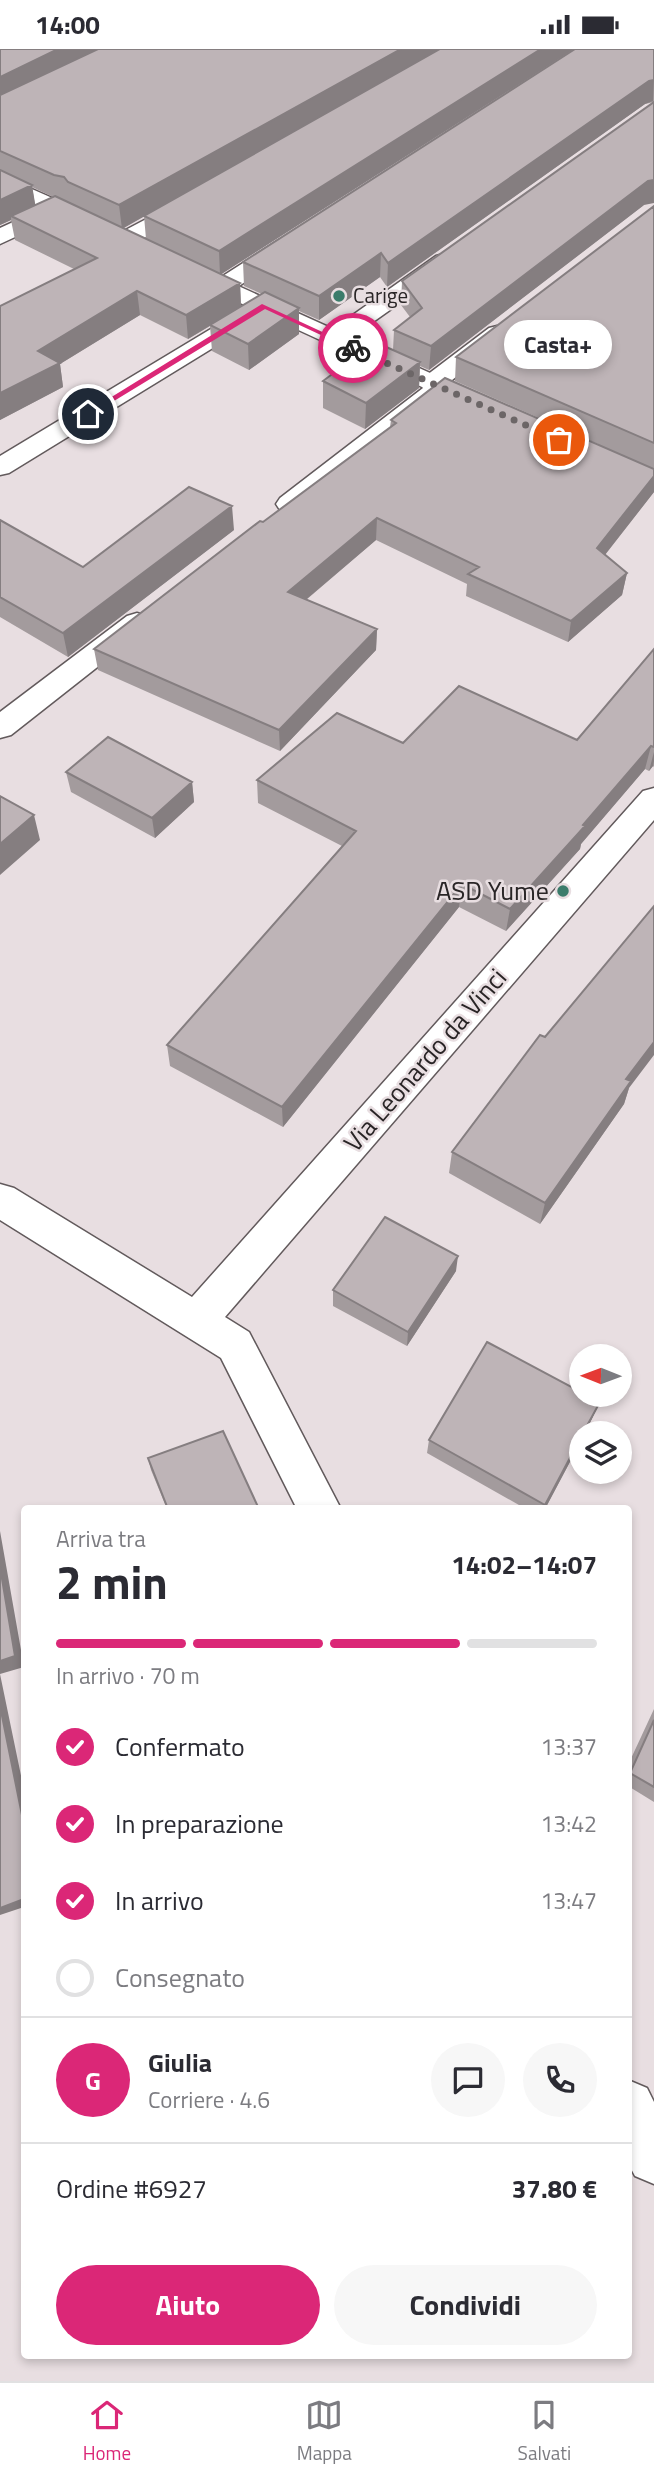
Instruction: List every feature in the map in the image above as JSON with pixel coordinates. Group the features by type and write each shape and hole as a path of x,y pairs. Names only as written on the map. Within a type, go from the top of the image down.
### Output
{"street":[{"path":"0,181 149,251"},
{"path":"124,240 208,192"},
{"path":"0,237 58,208"},
{"path":"223,286 303,234"},
{"path":"334,339 467,244"},
{"path":"174,263 503,415"},
{"path":"0,467 264,306"},
{"path":"264,523 516,318"},
{"path":"0,728 154,609"},
{"name":"Via Leonardo da Vinci","path":"196,1321 654,799"},
{"path":"0,1200 236,1345 318,1505"},
{"path":"632,2115 654,2157"}],"building":[{"path":"0,49 58,49 0,77"},
{"path":"98,49 401,49 119,205 68,182 64,177 0,151 0,95"},
{"path":"440,49 541,49 219,251 144,216"},
{"path":"575,49 654,49 654,80 388,263 381,253 319,296 243,262"},
{"path":"654,102 654,180 648,181 431,346 394,330 422,308 402,281"},
{"path":"0,170 32,185 0,200"},
{"path":"55,196 240,283 186,315 137,291 38,351 60,363 0,393 0,306 97,258 11,216"},
{"path":"654,206 654,443 456,357"},
{"path":"265,292 299,308 248,344 210,325"},
{"path":"375,342 420,362 366,403 323,381"},
{"path":"445,378 654,469 654,476 597,548 627,573 571,621 468,574 479,567 377,518 288,592 377,629 279,730 94,649 260,521 263,522 396,423 391,420"},
{"path":"189,487 232,506 63,633 0,597 0,520 83,567"},
{"path":"654,649 654,747 651,746 583,825 585,826 510,909 462,884 282,1107 167,1045 356,831 257,780 337,713 403,743 459,686 577,740"},
{"path":"108,737 192,782 152,818 66,772"},
{"path":"0,796 34,815 0,844"},
{"path":"654,906 654,1042 626,1079 631,1081 545,1203 452,1152 540,1035 545,1037"},
{"path":"385,1217 458,1256 408,1332 333,1290"},
{"path":"487,1342 569,1386 569,1407 597,1407 590,1421 569,1421 569,1460 545,1505 429,1440"},
{"path":"223,1431 257,1505 166,1505 148,1458"},
{"path":"0,1567 15,1656 0,1661"},
{"path":"0,1706 21,1810 21,1900 0,1908"},
{"path":"654,1720 654,1787 632,1774 632,1769"}],"way so far":[{"path":"353,348 559,440"}],"place":[{"name":"Carige","path":"339,296"},
{"name":"Casta+","path":"559,440"},
{"name":"ASD Yume","path":"563,891"}],"route":[{"path":"88,414 264,306 353,348"}]}
